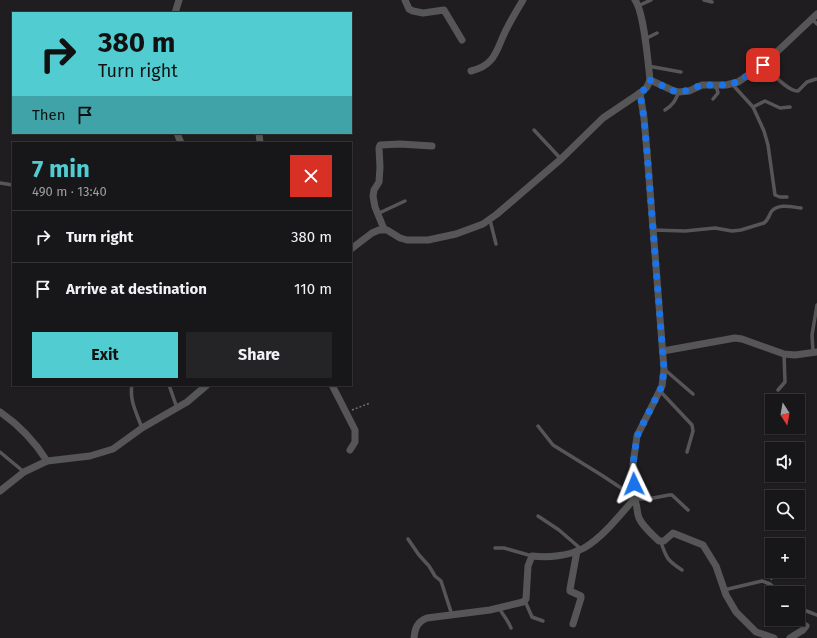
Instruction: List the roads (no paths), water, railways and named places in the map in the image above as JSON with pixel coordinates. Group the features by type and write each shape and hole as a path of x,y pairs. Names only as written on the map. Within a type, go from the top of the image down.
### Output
{"street":[{"path":"405,0 409,9 418,12 444,10 462,40"},
{"path":"471,71 479,69 491,61 523,0"},
{"path":"175,12 178,1"},
{"path":"432,146 400,144 380,145 379,182 374,190 373,196 375,207 384,229 400,238 407,240 428,240 456,234 484,224 561,160 603,118 647,87 650,80 637,3"},
{"path":"650,80 679,92 702,85 732,84 738,82 763,65 815,19"},
{"path":"640,93 644,118 664,369 660,391 637,436 633,464 634,498 638,515 641,522 661,542 664,542 673,533 703,545 716,566 724,590 736,612 752,629 761,634 774,638"},
{"path":"352,248 372,233 384,229"},
{"path":"663,351 735,338 742,339 784,354 795,355 815,352"},
{"path":"0,491 24,472 47,461 102,453 120,444 142,428 195,396 206,386"},
{"path":"333,386 355,430 355,442 350,450"},
{"path":"0,412 32,441 47,461"},
{"path":"414,638 416,627 422,620 427,618 490,610 525,601 528,566 532,556 568,554 579,550 604,531 634,498"},
{"path":"573,624 581,598 570,591 570,588 579,550"},
{"path":"790,638 803,630 806,626"}],"lane":[{"path":"637,3 651,0"},
{"path":"704,0 712,2"},
{"path":"644,39 657,33"},
{"path":"763,65 788,88 794,91 798,91 807,82 816,79"},
{"path":"648,66 681,72"},
{"path":"732,84 753,106 764,131 768,145 775,194 780,197 787,197"},
{"path":"713,99 718,93 714,85"},
{"path":"665,110 675,102 679,92"},
{"path":"753,106 765,101 780,108 790,107"},
{"path":"534,130 561,160"},
{"path":"0,183 12,185"},
{"path":"377,214 405,201"},
{"path":"653,230 685,231 715,228 741,230 764,223 767,221 774,209 778,207 801,208"},
{"path":"490,219 496,244"},
{"path":"815,352 812,335 817,305"},
{"path":"778,390 785,382 784,354"},
{"path":"664,369 693,394"},
{"path":"132,386 132,402 142,428"},
{"path":"169,386 177,408"},
{"path":"660,391 692,426 693,430 687,452"},
{"path":"538,426 553,445 603,476 634,498 648,499 669,495 688,510"},
{"path":"0,452 24,472"},
{"path":"538,516 558,530 579,550"},
{"path":"408,539 435,576 441,580 452,615"},
{"path":"661,542 666,557 670,562 682,570"},
{"path":"495,548 504,548 532,556"},
{"path":"724,590 762,581 772,586"},
{"path":"525,601 532,617 543,621"},
{"path":"499,608 508,620 511,628"},
{"path":"805,610 817,615"}]}
